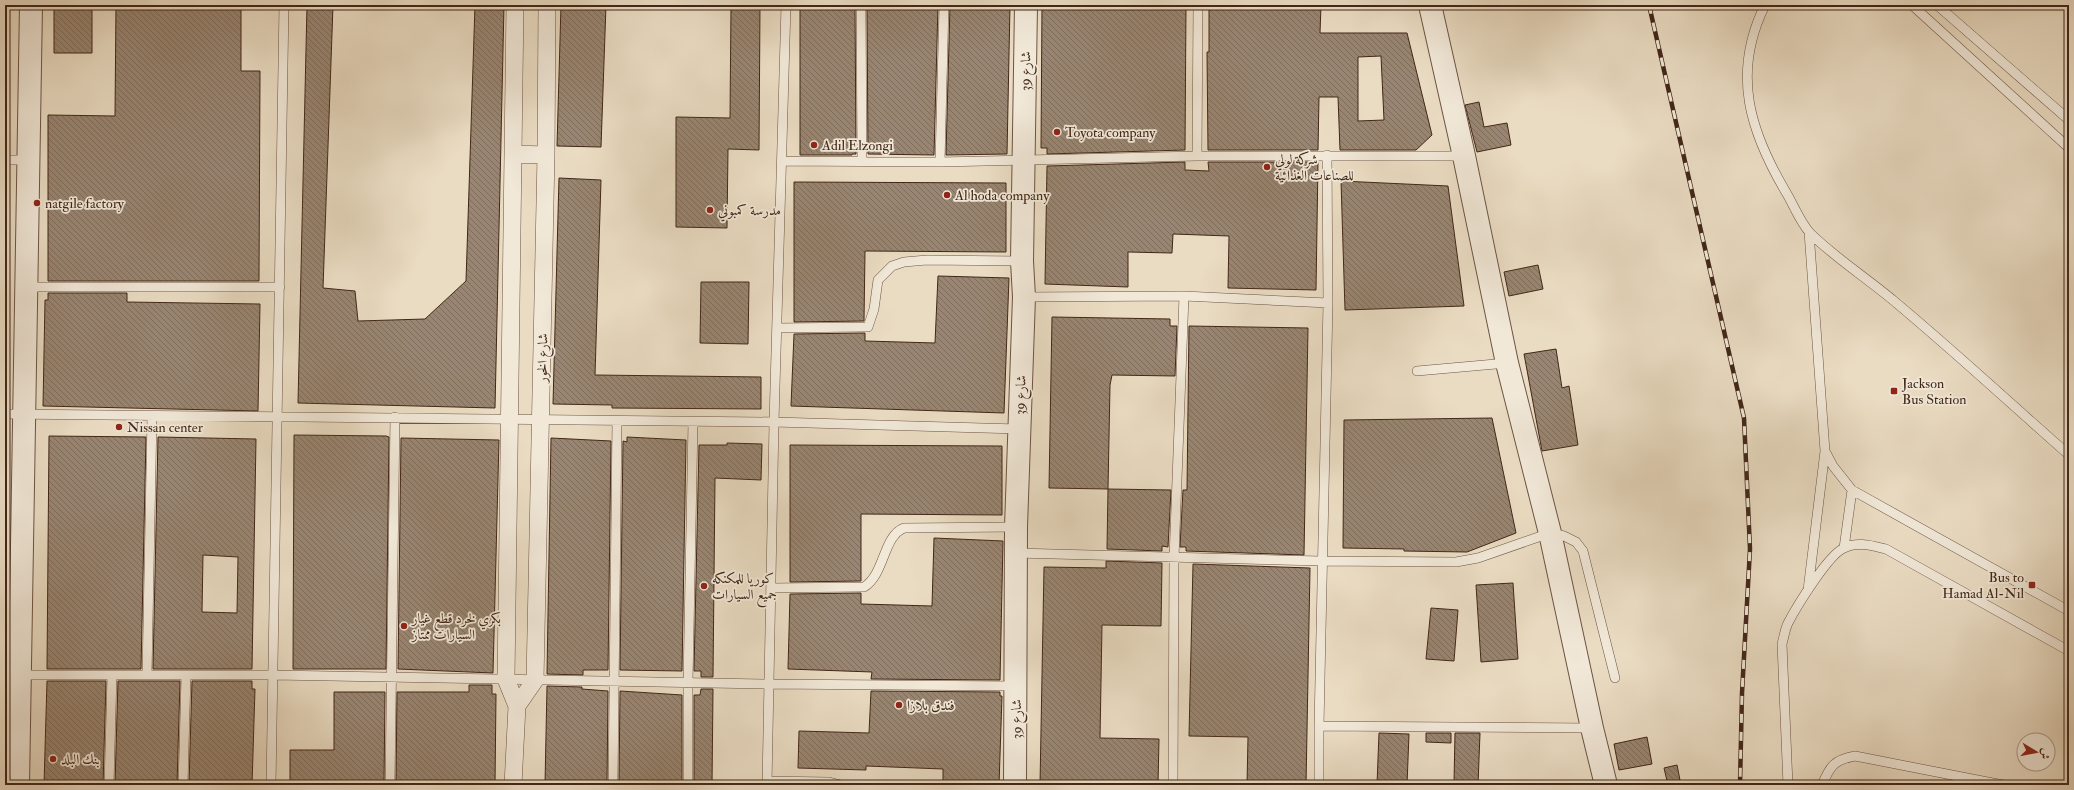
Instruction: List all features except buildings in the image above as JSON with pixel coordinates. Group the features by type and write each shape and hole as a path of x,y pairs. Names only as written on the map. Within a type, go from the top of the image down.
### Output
{"street":[{"path":"18,785 13,675 15,414 26,287 30,5"},
{"path":"513,785 517,706 506,679 516,5"},
{"name":"شارع الخور","path":"535,680 546,155 547,5"},
{"name":"شارع 39","path":"1015,785 1016,528 1024,297 1022,261 1026,5"},
{"path":"1430,5 1464,156 1507,363 1550,533 1592,728 1606,785"},
{"path":"513,154 546,155"},
{"path":"517,706 535,680"}],"lane":[{"path":"271,785 284,5"},
{"path":"786,5 783,161 774,422 767,783 829,782 841,785"},
{"path":"861,5 862,161"},
{"path":"940,162 944,5"},
{"path":"1197,156 1198,5"},
{"path":"1764,5 1747,67 1746,86 1750,107 1762,143 1782,185 1809,232 1895,302 2069,455"},
{"path":"1912,5 2069,148"},
{"path":"1937,5 2069,120"},
{"path":"1319,785 1321,561 1328,303 1326,155"},
{"path":"783,161 1023,162 1197,156 1464,156"},
{"path":"5,160 27,160"},
{"path":"1808,591 1825,452 1809,232"},
{"path":"777,328 868,327 874,309 878,280 892,266 904,262 927,260 1022,261"},
{"path":"26,287 280,287"},
{"path":"1024,297 1184,296 1328,303"},
{"path":"1172,785 1174,558 1184,296"},
{"path":"1416,370 1507,363"},
{"path":"15,414 152,416 278,415 540,421 774,422 1019,429"},
{"path":"147,675 152,416"},
{"path":"390,785 395,417"},
{"path":"613,785 617,422"},
{"path":"688,785 688,682 693,422"},
{"path":"1825,452 1833,466 1852,490 2069,611"},
{"path":"1844,548 1852,490"},
{"path":"771,588 864,587 875,576 895,533 904,528 1016,528"},
{"path":"1016,553 1174,558 1456,562 1478,558 1550,533 1564,536 1576,542 1583,551 1615,678"},
{"path":"1788,785 1782,644 1787,624 1808,591 1826,566 1844,548 1856,545 1869,545 1886,549 2069,651"},
{"path":"13,675 274,675 768,684 1016,686"},
{"path":"109,785 112,675"},
{"path":"183,785 186,676"},
{"path":"1319,726 1592,728"},
{"path":"1822,785 1829,770 1840,759 1855,756 2003,785"}],"railway":[{"path":"1649,5 1744,418 1750,549 1742,693 1740,785"}],"place":[{"name":"Toyota company","path":"1057,132"},
{"name":"Adil Elzongi","path":"814,145"},
{"name":"شركة لولي للصناعات الغذائية","path":"1267,167"},
{"name":"Al hoda company","path":"947,195"},
{"name":"natgile factory","path":"37,203"},
{"name":"مدرسة كمبوني","path":"710,210"},
{"name":"Jackson Bus Station","path":"1894,391"},
{"name":"Nissan center","path":"119,427"},
{"name":"Bus to Hamad Al-Nil","path":"2032,585"},
{"name":"كوريا للمكنكه جميع السيارات","path":"704,586"},
{"name":"بكري لخرد قطع غيار السيارات ممتاز","path":"404,626"},
{"name":"فندق بلازا","path":"899,705"},
{"name":"بنك البلد","path":"53,759"}]}
